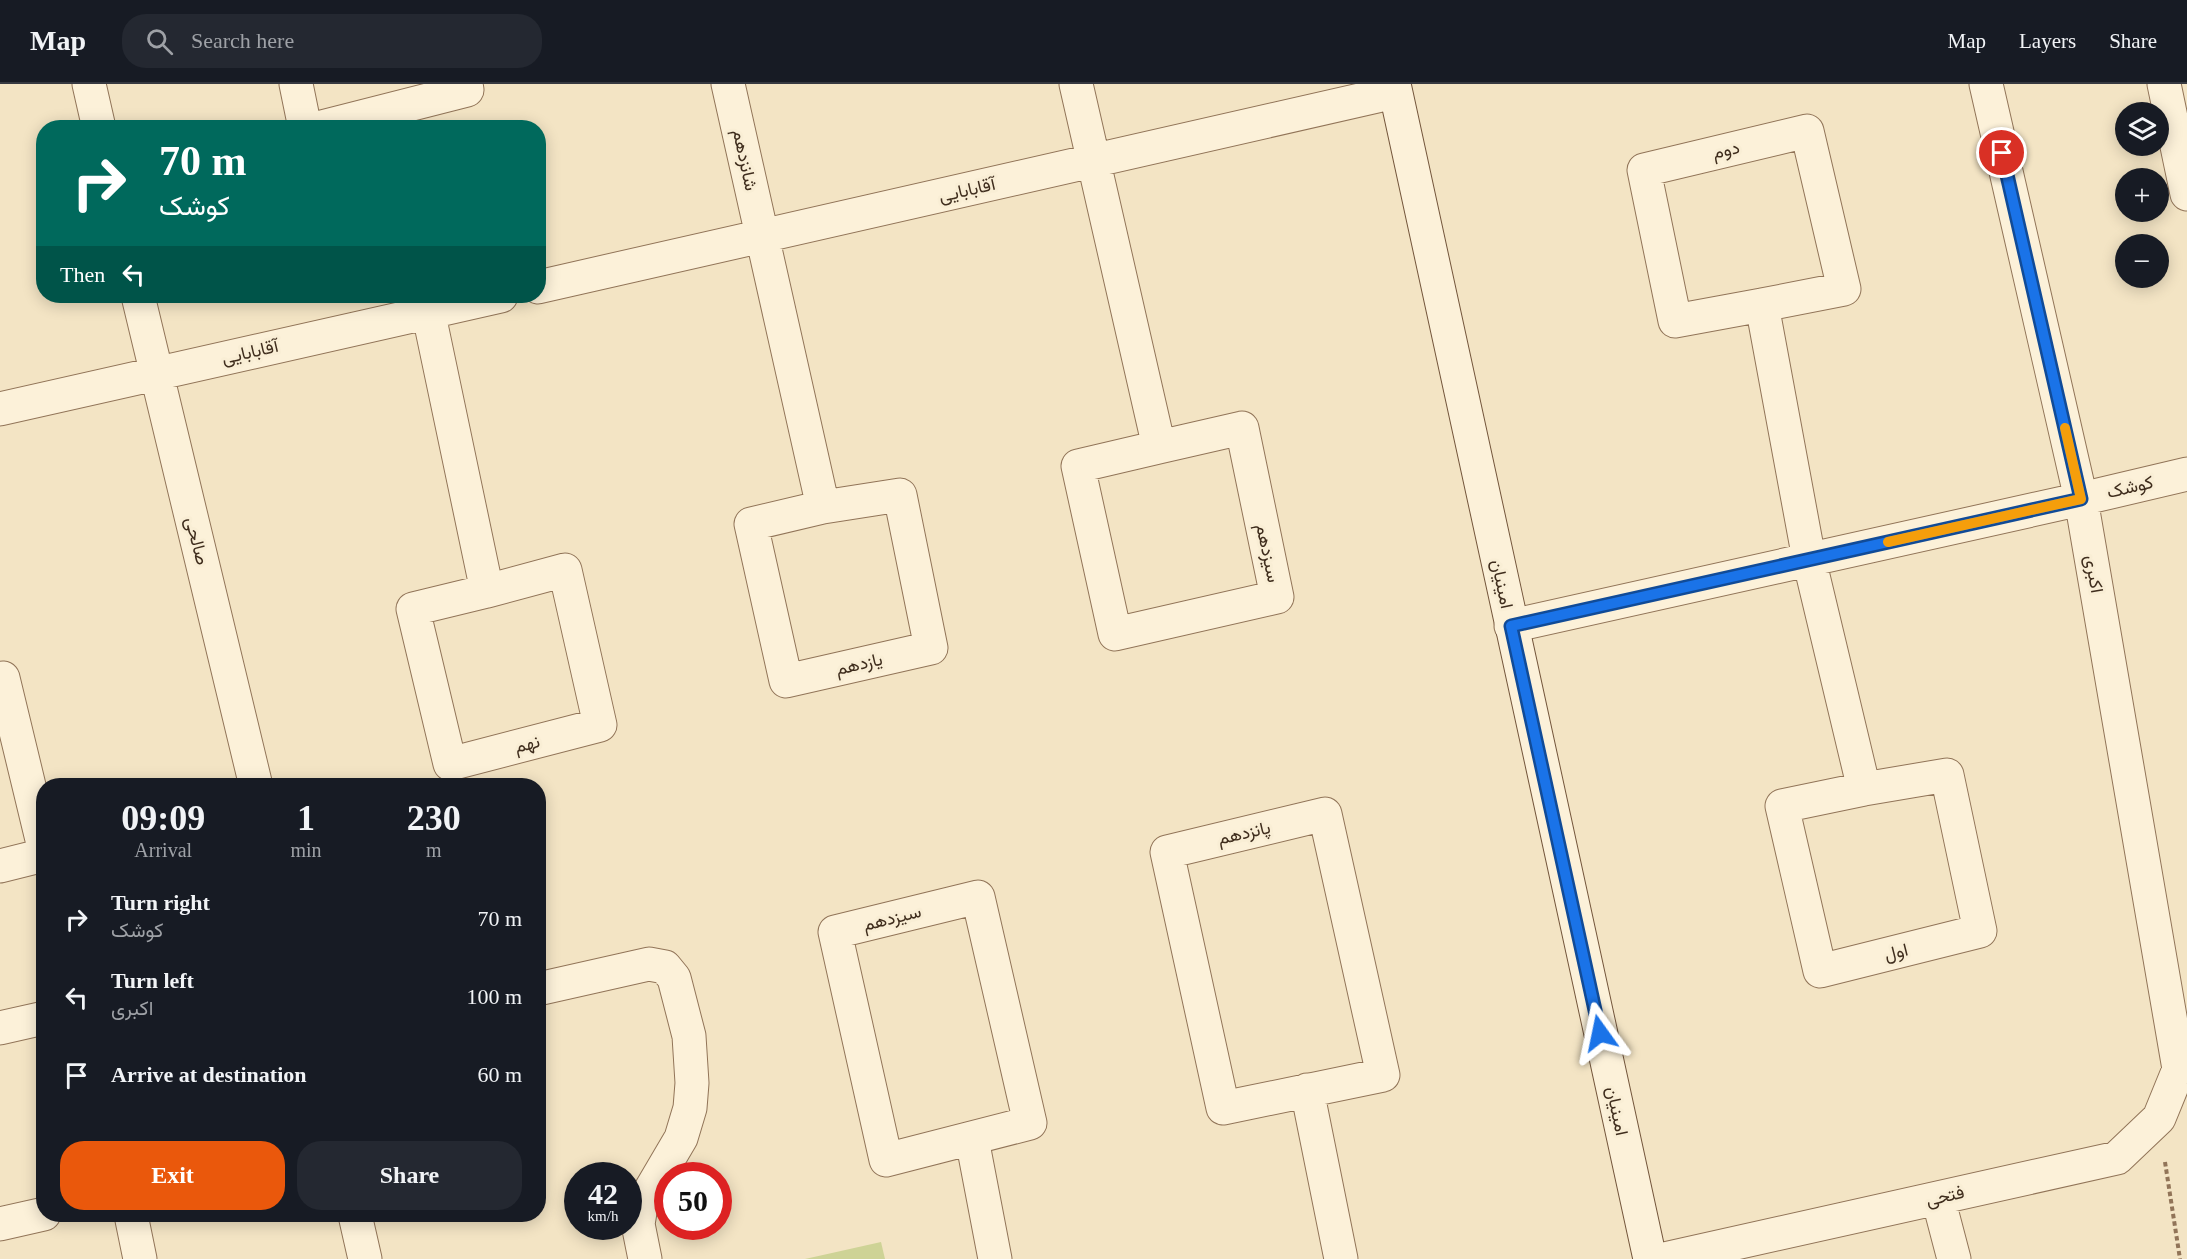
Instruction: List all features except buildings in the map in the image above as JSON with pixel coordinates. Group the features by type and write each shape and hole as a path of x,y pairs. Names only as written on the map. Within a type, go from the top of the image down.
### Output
{"street":[{"path":"89,84 97,120"},
{"path":"296,84 304,120"},
{"path":"384,119 467,90 466,84"},
{"name":"شانزدهم","path":"728,84 761,236"},
{"path":"1076,84 1159,447"},
{"name":"اکبری","path":"1986,84 2081,499 2183,1068"},
{"path":"2164,84 2187,194"},
{"name":"آقابابایی","path":"546,285 1094,161 1395,88"},
{"name":"امینیان","path":"1395,88 1650,1259"},
{"name":"دوم","path":"1807,130 1844,289 1762,305 1675,321 1644,170 1807,130"},
{"path":"761,236 823,507"},
{"name":"صالحی","path":"140,303 254,778"},
{"path":"427,304 487,591"},
{"name":"آقابابایی","path":"0,409 156,374 427,304"},
{"path":"1762,305 1809,559 1864,789"},
{"name":"سیزدهم","path":"1242,428 1277,597 1115,634 1078,466 1159,447 1242,428"},
{"name":"کوشک","path":"1511,626 2187,474"},
{"name":"یازدهم","path":"900,495 931,648 786,681 751,525 823,507 900,495"},
{"name":"نهم","path":"565,570 600,725 450,764 413,609 487,591 565,570"},
{"path":"0,679 3,678 36,815"},
{"name":"اول","path":"1947,775 1980,931 1820,971 1782,806 1864,789 1947,775"},
{"name":"پانزدهم","path":"1325,814 1383,1075 1307,1090 1224,1108 1167,852 1325,814"},
{"path":"0,867 36,857"},
{"name":"سیزدهم","path":"978,897 1030,1123 972,1139 886,1160 836,932 978,897"},
{"path":"546,987 649,964 665,967 674,978 689,1036 692,1083 690,1108 681,1138 641,1206 638,1224 645,1259"},
{"path":"0,1028 36,1020"},
{"name":"فتحی","path":"1664,1259 2117,1158 2159,1118 2183,1068"},
{"path":"1307,1090 1341,1259"},
{"path":"972,1139 995,1259"},
{"path":"1938,1198 1954,1259"},
{"path":"0,1224 36,1216"},
{"path":"132,1222 140,1259"},
{"path":"357,1222 365,1259"}],"path":[{"path":"2159,1118 2180,1259"}],"green space":[{"path":"881,1242 885,1259 805,1259"}],"slow traffic":[{"path":"1888,542 2081,499 2065,428"}],"route":[{"path":"1600,1033 1511,626 2081,499 2002,153"}]}
